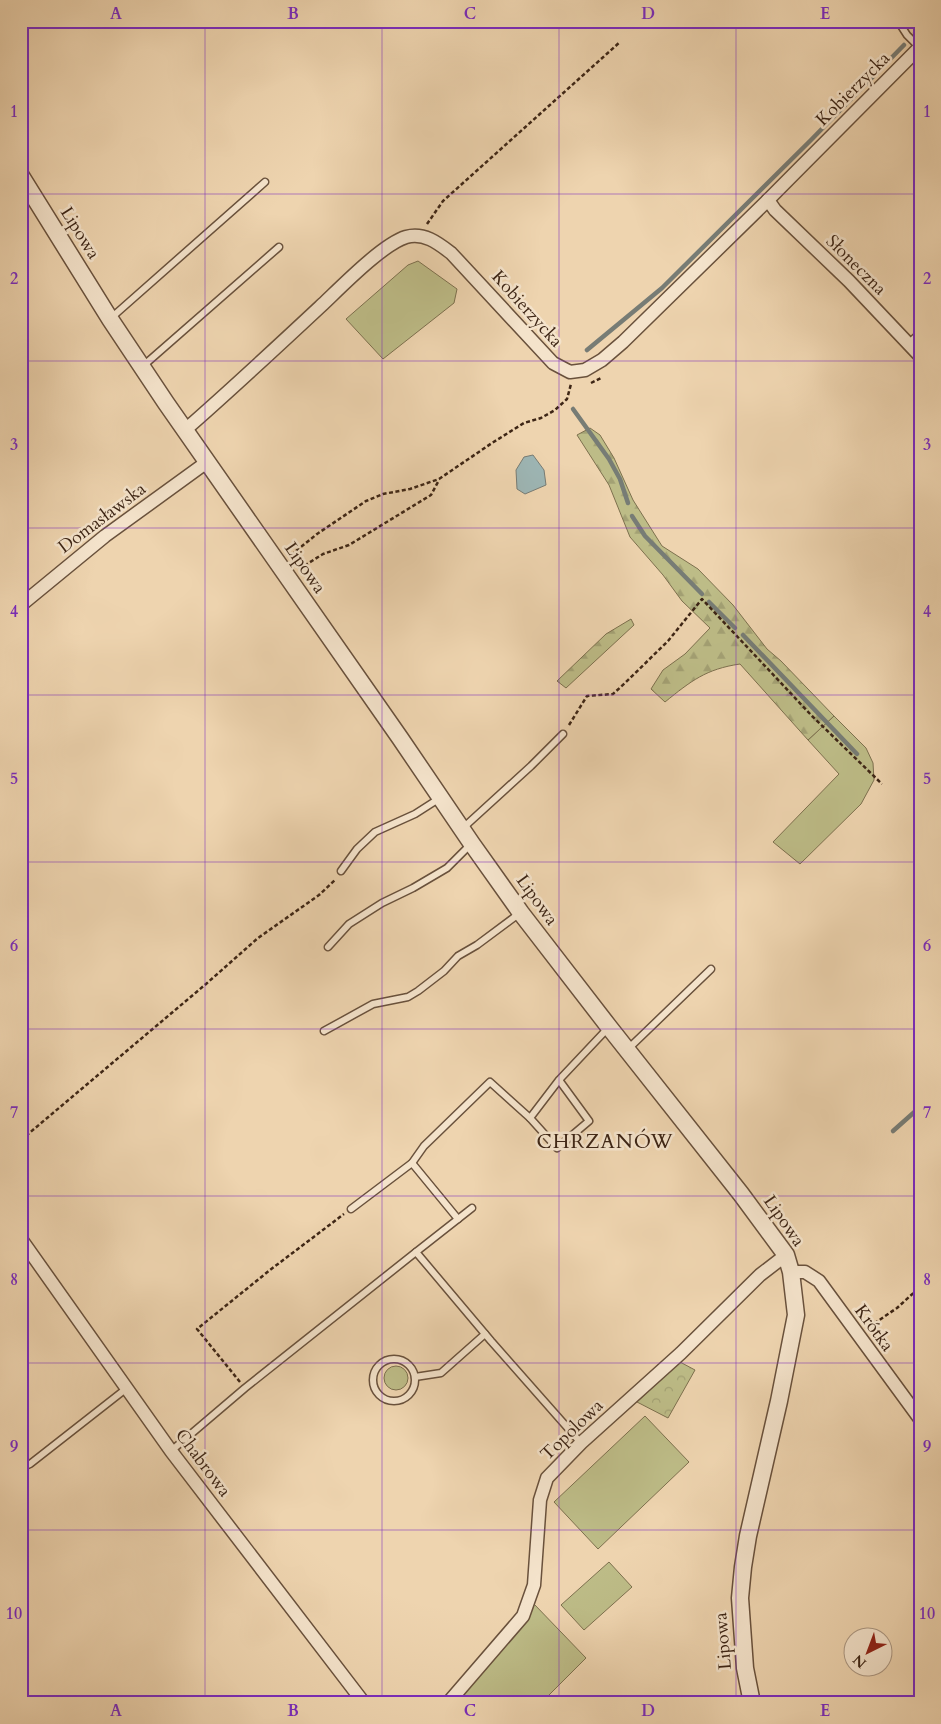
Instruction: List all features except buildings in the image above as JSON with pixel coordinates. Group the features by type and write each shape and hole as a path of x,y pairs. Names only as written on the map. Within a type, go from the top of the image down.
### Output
{"street":[{"name":"Kobierzycka","path":"422,237 436,241 451,253 553,363 570,372 585,370 623,342 768,200 919,47"},
{"name":"Lipowa","path":"21,176 142,367 472,844 521,912 627,1050 742,1194 786,1255 791,1272 796,1315 742,1567 740,1598 741,1630 745,1668 752,1703"},
{"name":"Słoneczna","path":"768,200 775,210 849,281 920,356"},
{"path":"185,430 391,244 407,237 422,237"},
{"name":"Domasławska","path":"21,605 105,536 207,462"},
{"name":"Chabrowa","path":"21,1239 171,1451 364,1703"},
{"name":"Topolowa","path":"448,1703 523,1616 534,1585 540,1500 547,1478 581,1444 681,1353 760,1275 786,1255"},
{"name":"Krótka","path":"791,1272 805,1272 819,1281 920,1419"}],"lane":[{"path":"898,21 907,35 919,47"},
{"path":"110,319 265,182"},
{"path":"142,367 279,247"},
{"path":"908,344 920,333"},
{"path":"462,828 531,766 563,734"},
{"path":"341,871 358,849 375,832 415,814 441,798"},
{"path":"328,947 349,924 382,903 447,868 472,844"},
{"path":"324,1031 373,1004 408,997 418,991 444,971 458,956 478,945 521,912"},
{"path":"627,1050 711,969"},
{"path":"530,1118 559,1080 609,1027"},
{"path":"351,1209 412,1163 424,1146 490,1082 530,1118 557,1148 589,1121 559,1080"},
{"path":"412,1163 458,1218"},
{"path":"171,1451 245,1388 472,1208"},
{"path":"416,1252 581,1444"},
{"path":"415,1377 442,1373 485,1334"},
{"path":"392,1358 405,1361 410,1365 415,1377 413,1390 408,1396 397,1401 384,1398 378,1394 373,1382 375,1369 385,1360 392,1358"},
{"path":"21,1468 30,1464 126,1388"}],"path":[{"path":"422,237 426,226 443,201 620,42"},
{"path":"282,571 317,534 366,501 383,494 410,489 439,479 524,423 541,418 560,407 568,397 572,379 570,372"},
{"path":"282,571 349,545 431,495 439,479"},
{"path":"563,734 587,696 613,694 668,641 702,599 812,716 882,784"},
{"path":"21,1140 258,938 319,895 334,882 341,871"},
{"path":"245,1388 197,1328 351,1209"},
{"path":"858,1335 897,1308 920,1287"}],"green space":[{"path":"418,261 457,289 454,303 383,359 346,319 408,265"},
{"path":"590,428 600,435 614,458 633,500 662,546 698,569 733,605 767,649 834,716 808,740 740,664 718,669 699,677 665,702 651,689 663,670 685,654 710,628 682,601 663,575 630,537 609,485 577,435"},
{"path":"631,619 634,625 566,688 557,681 606,634"},
{"path":"834,716 866,748 873,763 874,780 861,804 800,864 773,842 839,774 808,740"},
{"path":"680,1362 695,1370 668,1418 637,1402"},
{"path":"396,1366 405,1369 408,1378 405,1387 396,1390 387,1387 384,1378 387,1369"},
{"path":"645,1416 689,1462 598,1549 554,1502"},
{"path":"609,1562 632,1587 584,1630 561,1605"},
{"path":"534,1604 586,1658 541,1703 455,1703 522,1624"}],"water":[{"path":"533,455 544,470 546,485 525,494 517,489 516,470 524,457"}],"waterway":[{"path":"915,33 920,28"},
{"path":"587,350 662,288 904,45"},
{"path":"573,409 609,459 620,479 628,503"},
{"path":"632,516 645,536 702,594"},
{"path":"709,602 735,628"},
{"path":"743,635 857,754"},
{"path":"893,1131 920,1107"}],"district":[{"name":"CHRZANÓW","path":"605,1141"}]}
